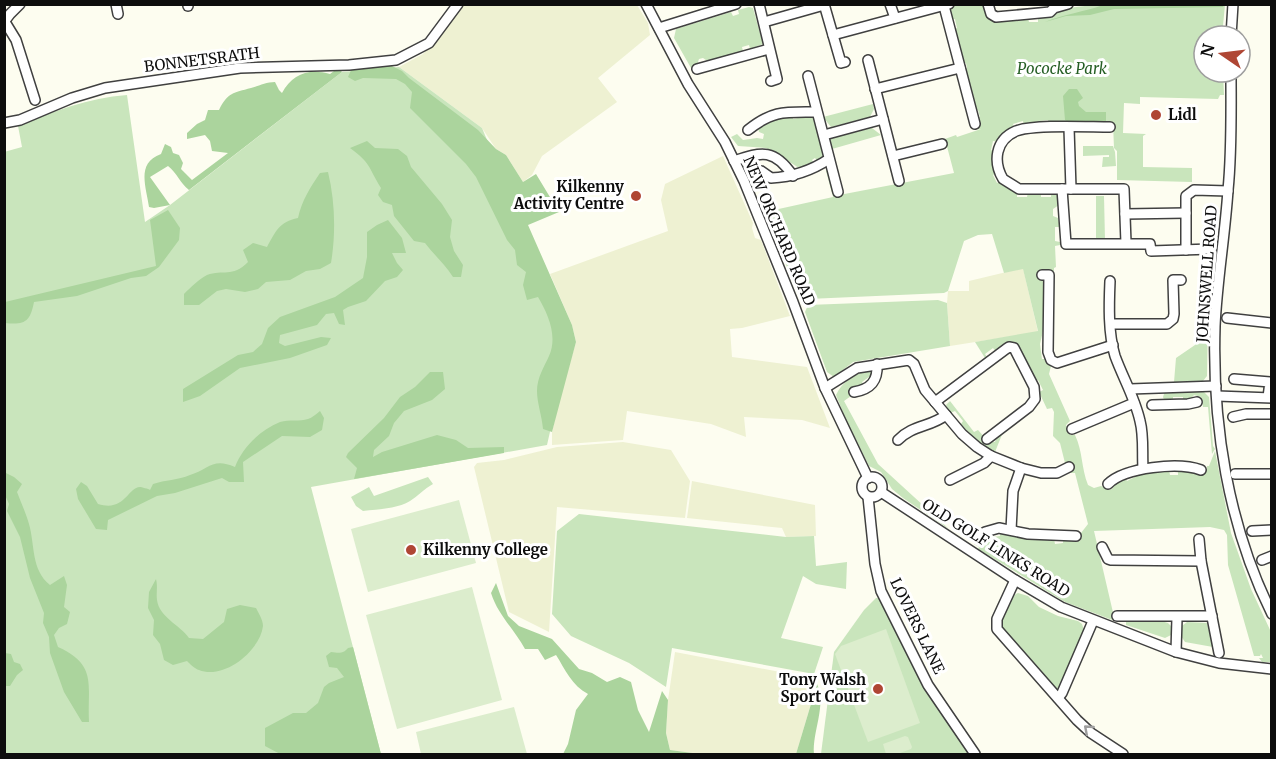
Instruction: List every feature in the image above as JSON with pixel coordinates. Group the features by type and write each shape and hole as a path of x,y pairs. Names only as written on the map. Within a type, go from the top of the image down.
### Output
{"street":[{"path":"20,4 5,22 16,40 35,100"},
{"name":"BONNETSRATH","path":"4,123 20,120 72,98 105,88 240,68 349,65 396,60 429,43 458,4"},
{"name":"NEW ORCHARD ROAD","path":"646,4 688,84 734,161 793,302 825,388 868,478"},
{"path":"659,28 714,8 736,4"},
{"path":"759,4 777,79 771,81"},
{"path":"890,4 895,18"},
{"path":"988,4 992,14 996,17 1050,12 1054,6 1068,4"},
{"path":"1232,24 1233,4"},
{"path":"764,22 824,5 841,63 845,62"},
{"path":"833,36 947,5 975,124"},
{"path":"701,65 769,48"},
{"path":"868,60 899,181"},
{"path":"875,89 960,68"},
{"path":"808,76 838,192"},
{"name":"JOHNSWELL ROAD","path":"1231,84 1228,191 1215,328 1216,391 1232,505 1249,563 1272,614"},
{"path":"748,130 767,116 780,113 816,112"},
{"path":"824,135 883,119"},
{"path":"1110,127 1017,130 1001,142 996,161 1003,179 1019,189 1124,189 1126,243"},
{"path":"1069,128 1065,244 1150,244 1151,251 1211,249"},
{"path":"892,156 942,144"},
{"path":"734,161 753,154 764,154 776,158 787,167 793,176"},
{"path":"761,171 771,178 793,176 818,167 829,159"},
{"path":"1186,250 1186,196 1194,190 1228,191"},
{"path":"1125,214 1186,213"},
{"path":"1042,275 1049,275 1048,352 1051,360 1057,363 1113,345"},
{"path":"1111,324 1167,324 1173,319 1174,314 1173,280 1181,280"},
{"path":"1110,281 1113,345 1141,425 1143,468"},
{"path":"1227,318 1272,323"},
{"path":"935,402 1010,347 1016,350 1034,387 1037,405 987,439"},
{"path":"825,388 843,379 852,370 906,360 912,362 925,390 945,415 969,441 991,456 1021,468 1047,474 1057,473 1069,467"},
{"path":"854,392 862,391 875,381 878,373 877,364"},
{"path":"1130,389 1216,391 1270,398 1270,382 1234,379"},
{"path":"1160,388 1156,405 1197,402"},
{"path":"1072,429 1134,402"},
{"path":"1233,417 1246,414 1272,414"},
{"path":"898,440 912,429 937,422 945,415"},
{"path":"950,480 984,463 991,456"},
{"path":"1108,484 1114,479 1143,468 1193,467 1201,470"},
{"path":"1011,530 1013,491 1021,468"},
{"path":"1235,474 1272,474"},
{"path":"874,477 879,480 882,486 877,496 868,497 863,493 863,482 868,478 874,477"},
{"name":"OLD GOLF LINKS ROAD","path":"880,492 1015,580 1061,607 1176,652 1228,664 1272,669"},
{"name":"LOVERS LANE","path":"868,497 875,564 881,591 928,685 975,754"},
{"path":"979,539 989,530 999,528 1028,534 1076,536"},
{"path":"1255,534 1272,531"},
{"path":"1199,539 1201,561 1219,653"},
{"path":"1102,547 1107,559 1111,560 1201,561"},
{"path":"1015,580 997,619 997,629 1091,733 1124,754"},
{"path":"1118,616 1177,618 1212,616"},
{"path":"1176,652 1177,618"},
{"path":"1058,698 1093,621"}],"green space":[{"path":"1224,4 1223,7 1114,9 1090,15 1066,16 1045,22 1103,5"},
{"path":"464,5 637,5 648,23 650,35 598,78 617,102 542,156 532,175 523,182 506,155 496,149 482,128 399,67 423,54"},
{"name":"Pococke Park","path":"953,5 986,5 988,14 1028,18 1029,22 1038,22 1038,17 1060,9 1093,5 1225,5 1223,24 1192,24 1192,84 1224,84 1224,95 1220,95 1218,99 1140,97 1140,104 1124,103 1123,133 1146,134 1143,136 1143,167 1192,168 1192,182 1117,180 1117,151 1114,148 1113,123 1049,125 1048,120 1039,121 1039,125 1024,126 1023,121 1013,124 1014,128 998,142 993,141 991,150 995,152 997,173 993,175 997,183 1001,181 1017,192 1017,197 1027,197 1028,192 1041,192 1041,197 1051,197 1051,192 1059,195 1059,205 1053,209 1053,216 1058,218 1060,227 1055,227 1055,241 1060,242 1060,245 1055,246 1056,267 1054,271 1039,271 1039,279 1046,286 1040,344 1042,359 1046,359 1051,366 1049,374 1070,421 1066,425 1070,435 1075,435 1078,441 1088,485 1094,488 1101,486 1110,490 1115,481 1125,477 1127,481 1135,477 1134,473 1169,470 1170,475 1178,475 1178,470 1195,470 1203,475 1215,451 1231,533 1251,589 1271,632 1271,662 1262,662 1259,658 1263,658 1261,654 1254,656 1228,565 1227,535 1224,530 1210,527 1094,531 1115,621 1065,602 978,549 979,547 974,544 981,544 985,536 991,533 992,537 1000,536 1000,531 1054,539 1055,544 1063,543 1063,538 1077,542 1081,540 1081,533 1088,524 1075,473 1070,473 1074,465 1070,462 1065,463 1060,443 1053,436 1054,412 1052,408 1047,409 1039,392 1043,390 1038,380 1034,382 1017,346 1009,343 996,352 993,348 985,354 987,357 985,358 975,342 1038,331 1023,269 1004,273 992,234 978,235 964,241 948,291 944,293 808,299 798,295 765,212 833,197 826,171 828,169 834,196 954,173 945,139 981,129 973,130 976,118 980,117 978,110 974,111 963,70 967,68 966,63 961,64 952,29 957,28 955,19 950,20 947,9"},
{"path":"753,8 763,44 750,49 749,45 742,47 743,51 709,62 703,58 699,59 697,65 691,68 674,38 676,29 731,12 733,16 739,14 738,10"},
{"path":"390,65 402,71 478,130 496,149 506,155 523,182 536,174 559,212 528,225 572,325 576,342 552,432 543,429 537,391 539,377 552,348 551,325 538,297 527,300 523,285 526,272 517,265 515,250 507,240 476,177 410,108 412,92 405,84 396,79 363,78 355,81 348,77 352,68"},
{"path":"399,67 482,128 571,339 547,445 311,487 381,754 5,754 4,152 22,147 18,126 71,106 127,95 145,222 342,72"},
{"path":"338,68 342,72 189,190 168,166 150,177 170,205 149,207 145,169 153,158 161,154 165,144 171,147 173,153 179,155 183,163 181,169 192,180 228,153 212,151 210,141 205,135 187,139 187,133 205,120 208,110 219,110 228,96 235,92 275,82 282,93 291,81 302,74 322,72 330,74"},
{"path":"1069,89 1077,89 1083,98 1078,102 1079,106 1086,112 1106,112 1106,121 1065,120 1063,96"},
{"path":"873,104 874,109 870,117 831,127 823,117"},
{"path":"793,114 793,119 798,118 797,114 814,117 825,154 818,162 815,158 812,160 814,164 802,170 766,148 738,146 731,137 737,134 743,140 763,139 764,134 759,132 758,128 763,122"},
{"path":"872,128 881,135 832,149 829,140 832,138"},
{"path":"367,141 375,148 398,149 407,156 411,167 442,204 452,220 450,237 454,251 463,265 461,277 453,277 425,243 414,241 394,216 392,205 383,202 378,195 381,188 368,166 350,148"},
{"path":"1083,146 1113,146 1116,166 1102,167 1103,157 1109,157 1109,155 1083,156"},
{"path":"723,156 753,223 755,238 761,240 790,316 730,329 732,357 807,367 830,428 802,420 744,417 746,437 711,424 627,411 623,440 552,445 552,432 560,397 576,342 572,325 550,274 668,231 661,200 665,184"},
{"path":"328,172 334,217 331,263 320,269 306,271 290,280 266,282 258,289 245,292 226,289 217,291 199,305 184,305 184,294 201,279 213,273 232,272 242,267 248,262 243,250 253,243 267,247 282,225 298,218 304,200 316,179 320,173"},
{"path":"1096,196 1104,196 1105,240 1096,240"},
{"path":"168,210 180,228 179,240 159,267 146,276 131,278 77,296 34,302 31,314 26,321 5,323 5,302 156,266 150,220"},
{"path":"388,220 402,238 406,253 392,253 403,270 397,277 385,281 366,301 343,310 345,325 339,324 334,313 326,314 317,325 280,335 279,343 285,346 321,337 331,338 327,345 290,358 240,368 200,396 183,402 183,389 238,355 253,352 262,344 268,328 280,317 335,297 363,278 367,257 367,232"},
{"path":"1023,268 1038,332 950,346 948,291 969,291 969,281"},
{"path":"1211,274 1207,376 1203,381 1174,382 1176,358 1195,345 1203,332"},
{"path":"938,300 947,303 950,346 853,362 834,377 827,372 805,312 808,305"},
{"path":"869,371 872,372 871,379 869,377 862,382 864,386 851,388 849,391 851,396 844,401 878,464 949,529 903,498 892,489 881,472 869,466 836,395 850,379"},
{"path":"430,372 443,372 445,389 432,400 404,411 394,423 389,436 374,450 373,457 382,452 437,435 456,440 468,448 504,447 504,453 354,479 357,468 346,457 348,453 384,418 400,397 415,387"},
{"path":"1187,390 1188,392 1204,392 1209,397 1215,449 1212,454 1208,407 1203,407 1201,397 1194,395 1189,401 1183,402 1183,397 1173,397 1173,402 1164,400 1165,391"},
{"path":"950,401 974,432 978,430 988,441 995,442 997,436 1003,432 995,452 972,436 961,424 963,421 955,411 950,413 946,405"},
{"path":"320,411 324,418 322,430 310,437 282,436 243,462 244,482 229,482 222,478 175,493 157,496 108,520 107,530 96,529 78,499 76,489 81,482 87,486 98,504 107,506 120,502 136,488 150,490 153,484 185,477 211,465 221,463 235,467 247,447 266,430 280,422 310,418"},
{"path":"623,442 671,450 690,481 685,518 557,507 549,632 509,612 474,467 477,463 504,460 557,447"},
{"path":"4,472 22,484 17,492 29,524 37,565 44,579 50,585 64,576 67,585 64,607 70,612 67,624 59,628 54,635 58,647 71,654 85,669 89,687 89,722 82,722 64,692 50,653 49,637 43,623 44,613 30,578 20,537 7,511 9,504 5,495"},
{"path":"428,477 433,484 399,506 363,511 356,506 351,497 369,487 374,496"},
{"path":"692,481 815,505 816,536 786,537 782,528 687,518"},
{"path":"459,500 476,563 368,592 351,529"},
{"path":"579,514 786,537 814,536 816,566 847,562 846,589 816,584 803,576 781,638 823,647 814,674 672,648 666,687 629,663 571,636 552,614 557,531"},
{"path":"156,579 159,606 189,638 203,639 224,622 227,609 240,605 256,608 263,626 255,645 239,661 219,671 199,670 187,661 173,665 164,660 160,644 153,635 154,620 148,608 149,592"},
{"path":"496,583 508,616 519,626 552,639 579,669 592,673 607,682 620,677 631,682 638,710 649,732 662,691 668,700 666,733 670,750 700,754 563,754 568,744 576,710 588,694 573,682 556,655 545,660 538,649 525,649 494,601 491,593"},
{"path":"472,587 502,700 397,729 366,615"},
{"path":"1018,593 1028,596 1039,607 1082,624 1085,633 1058,692 1000,630 1003,614 1011,599"},
{"path":"876,598 880,598 971,754 821,754 834,652 864,610"},
{"path":"1126,620 1158,620 1168,623 1172,627 1171,635 1165,638 1126,625"},
{"path":"1187,622 1207,623 1213,647 1185,642 1181,636 1182,626"},
{"name":"Tony Walsh Sport Court","path":"886,629 920,723 868,742 835,654 841,646"},
{"path":"353,647 381,754 280,754 265,746 265,728 293,713 306,713 318,703 324,687 344,677 337,668 329,667 326,656 331,652 341,653"},
{"path":"675,652 801,676 817,684 796,754 700,754 670,750 666,733"},
{"path":"5,653 11,654 14,662 20,664 23,670 10,686 5,686"},
{"path":"817,684 820,692 820,710 814,754 796,754"},
{"path":"514,707 527,754 421,754 416,732"},
{"name":"Tony Walsh Sport Court","path":"908,737 911,749 897,754 886,754 883,744"}],"place":[{"name":"Lidl","path":"1156,115"},
{"name":"Kilkenny Activity Centre","path":"636,196"},
{"name":"Kilkenny College","path":"411,550"},
{"name":"Tony Walsh Sport Court","path":"878,689"}]}
